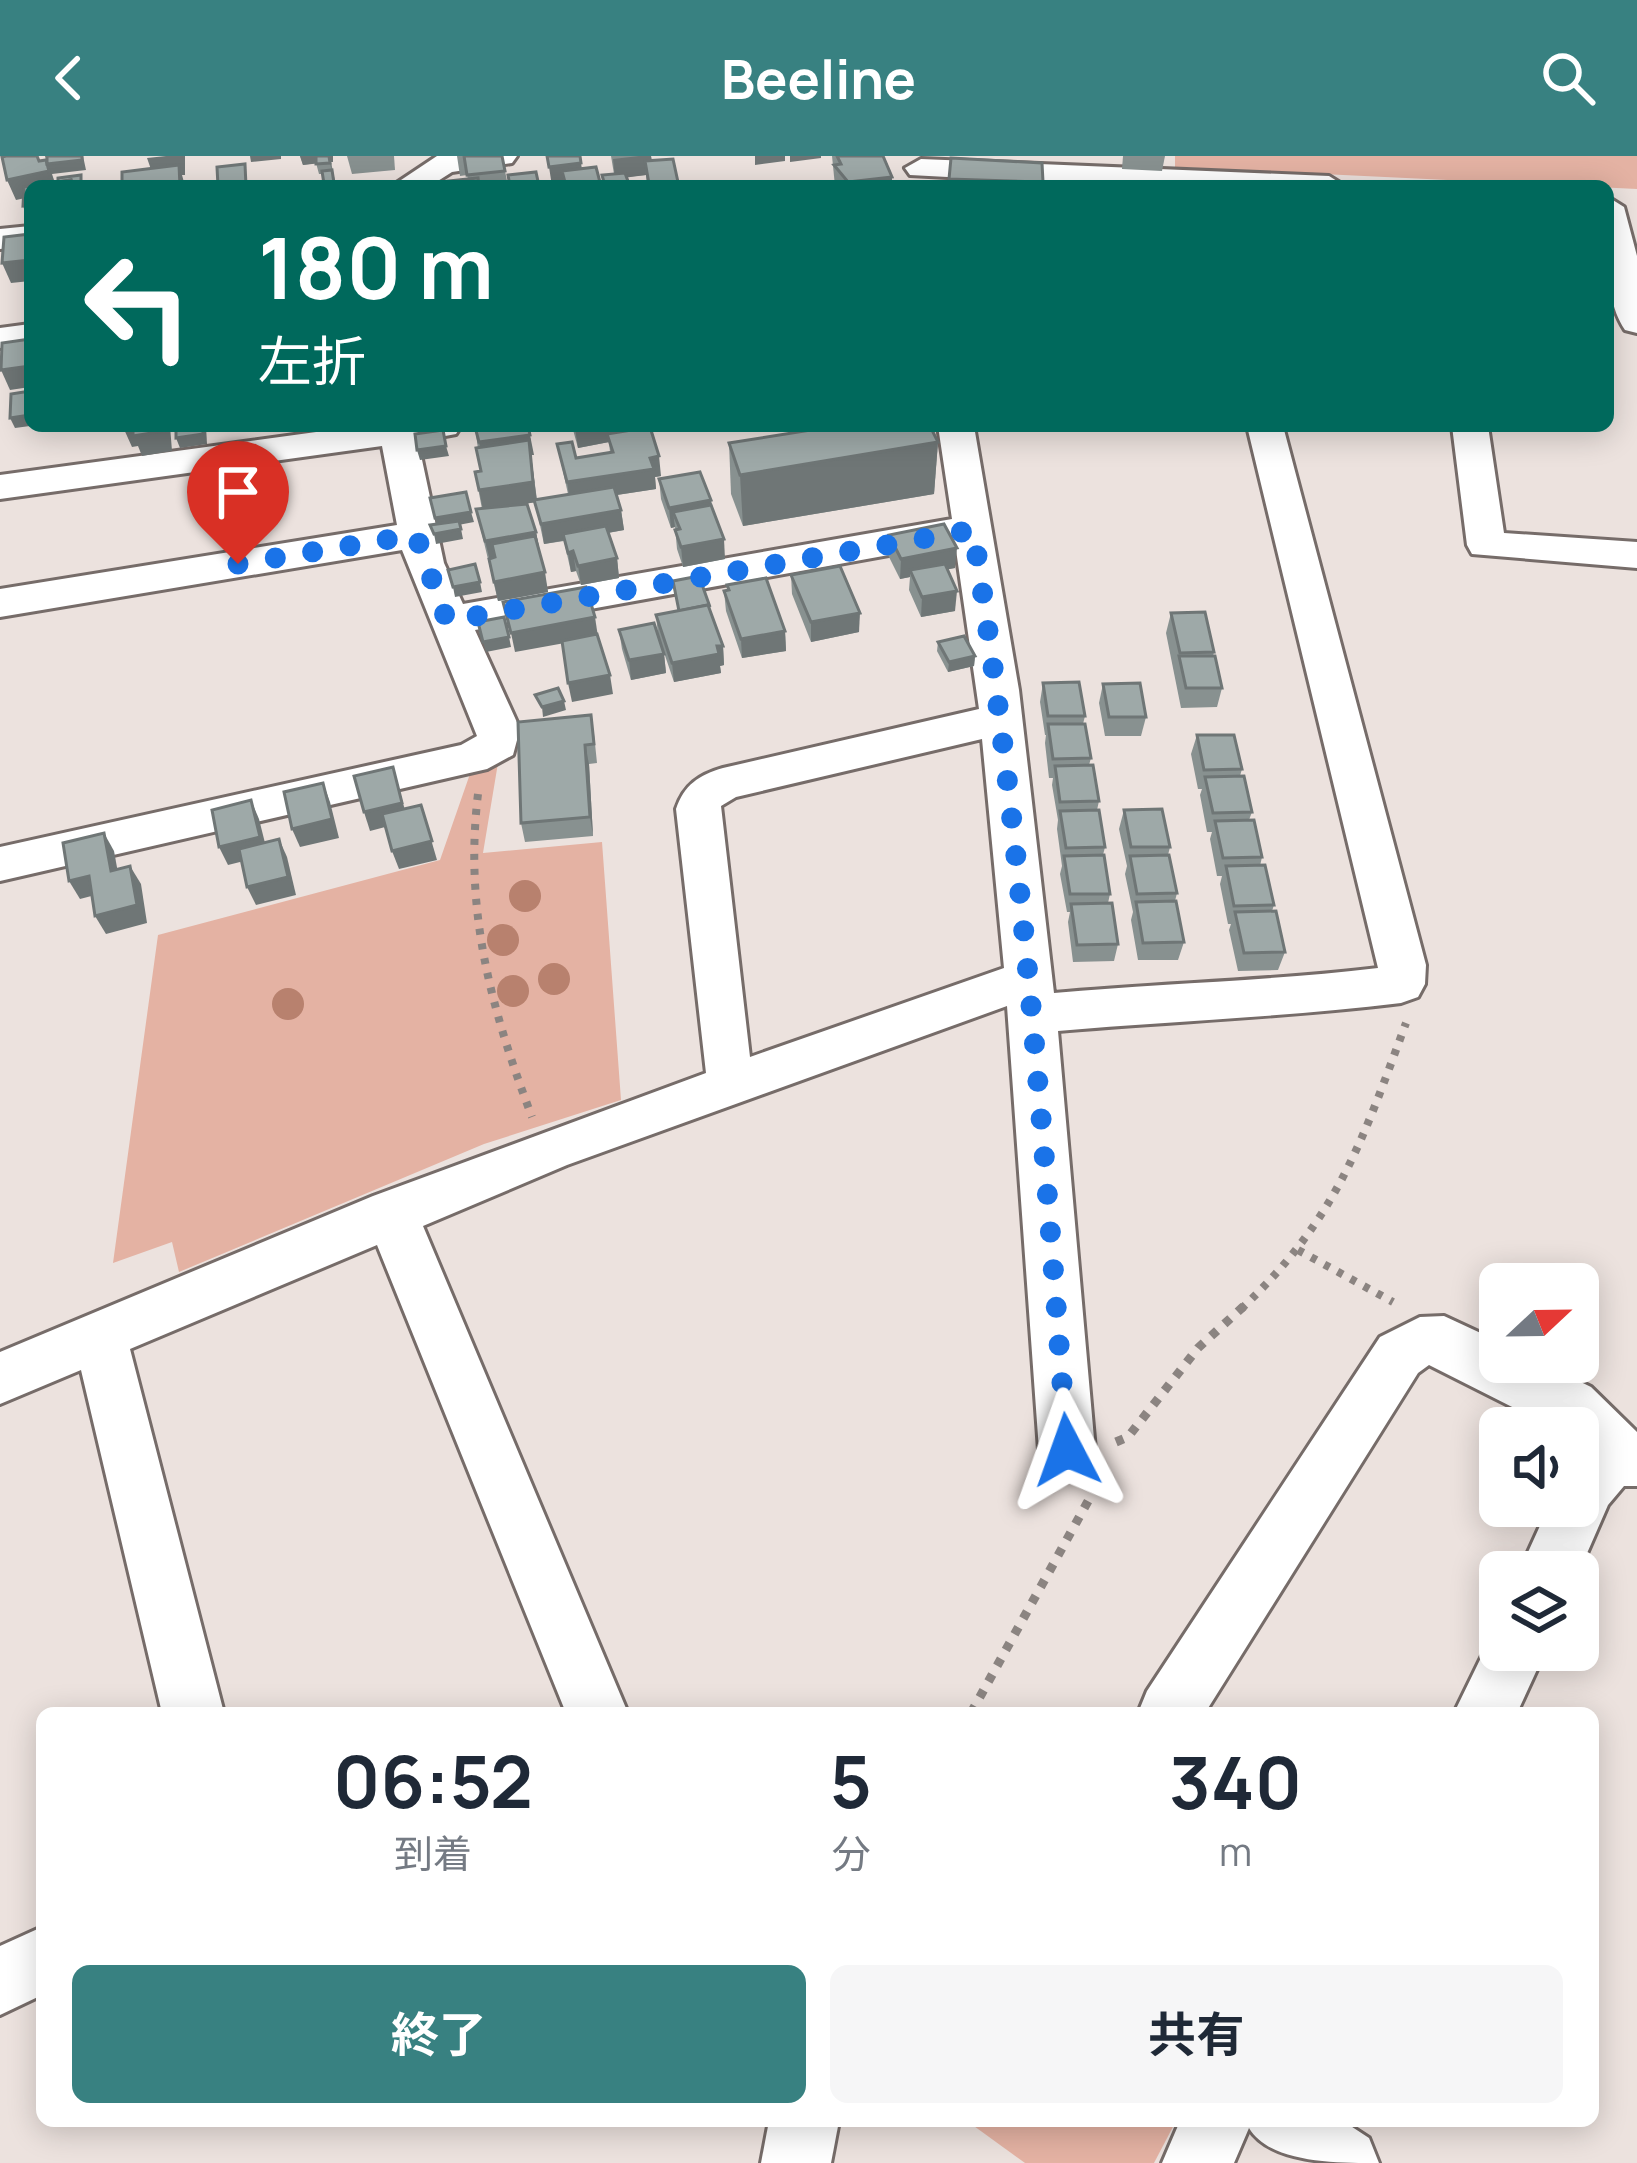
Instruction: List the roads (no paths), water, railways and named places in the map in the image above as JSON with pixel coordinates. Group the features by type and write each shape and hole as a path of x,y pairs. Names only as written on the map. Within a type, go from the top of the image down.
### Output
{"street":[{"path":"418,180 443,164 501,156"},
{"path":"921,170 1147,180"},
{"path":"1614,228 1637,323"},
{"path":"0,487 398,432 416,535 447,621 499,729 498,744 482,754 0,864"},
{"path":"957,432 1001,723 1030,999 1093,1464"},
{"path":"0,1378 549,1150 998,988 1030,999 1295,997 1401,983 1402,964 1267,432"},
{"path":"1472,432 1486,545 1637,555"},
{"path":"447,621 973,530"},
{"path":"0,603 416,535"},
{"path":"734,1084 726,1059 698,808 702,797 724,784 972,725 1001,723"},
{"path":"391,1212 442,1346 595,1707"},
{"path":"100,1337 192,1707"},
{"path":"1173,1707 1399,1355 1415,1342 1444,1341 1571,1406 1628,1458 1599,1469"},
{"path":"1488,1707 1506,1671"},
{"path":"0,1981 36,1963"},
{"path":"1197,2163 1214,2127"},
{"path":"1290,2127 1343,2163"}]}
